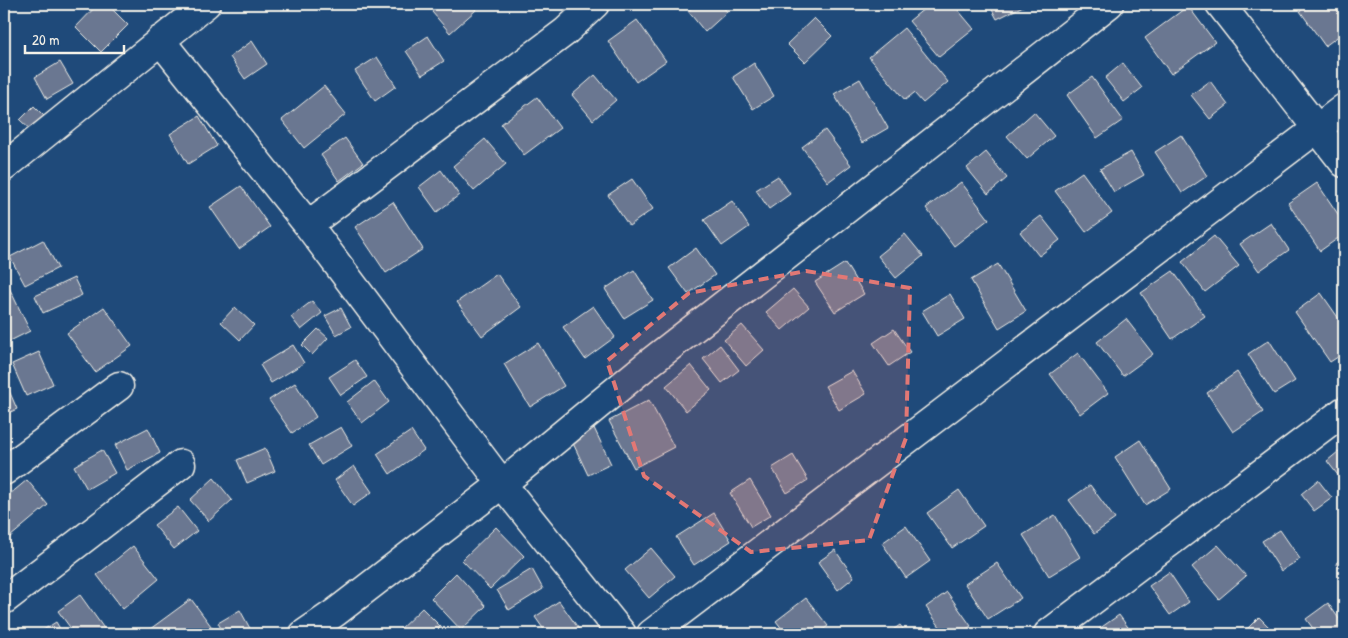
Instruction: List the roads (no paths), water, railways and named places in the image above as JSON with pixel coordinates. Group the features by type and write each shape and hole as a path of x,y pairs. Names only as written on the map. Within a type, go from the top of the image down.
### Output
{"street":[{"path":"4,167 206,4"},
{"path":"308,225 565,32 595,4"},
{"path":"304,634 336,612 502,484 648,364 1109,4"},
{"path":"1220,4 1344,163"},
{"path":"160,40 308,225 502,484 622,634"},
{"path":"651,634 1344,108"},
{"path":"4,471 119,386"},
{"path":"1048,634 1344,411"},
{"path":"4,600 181,464"}]}
